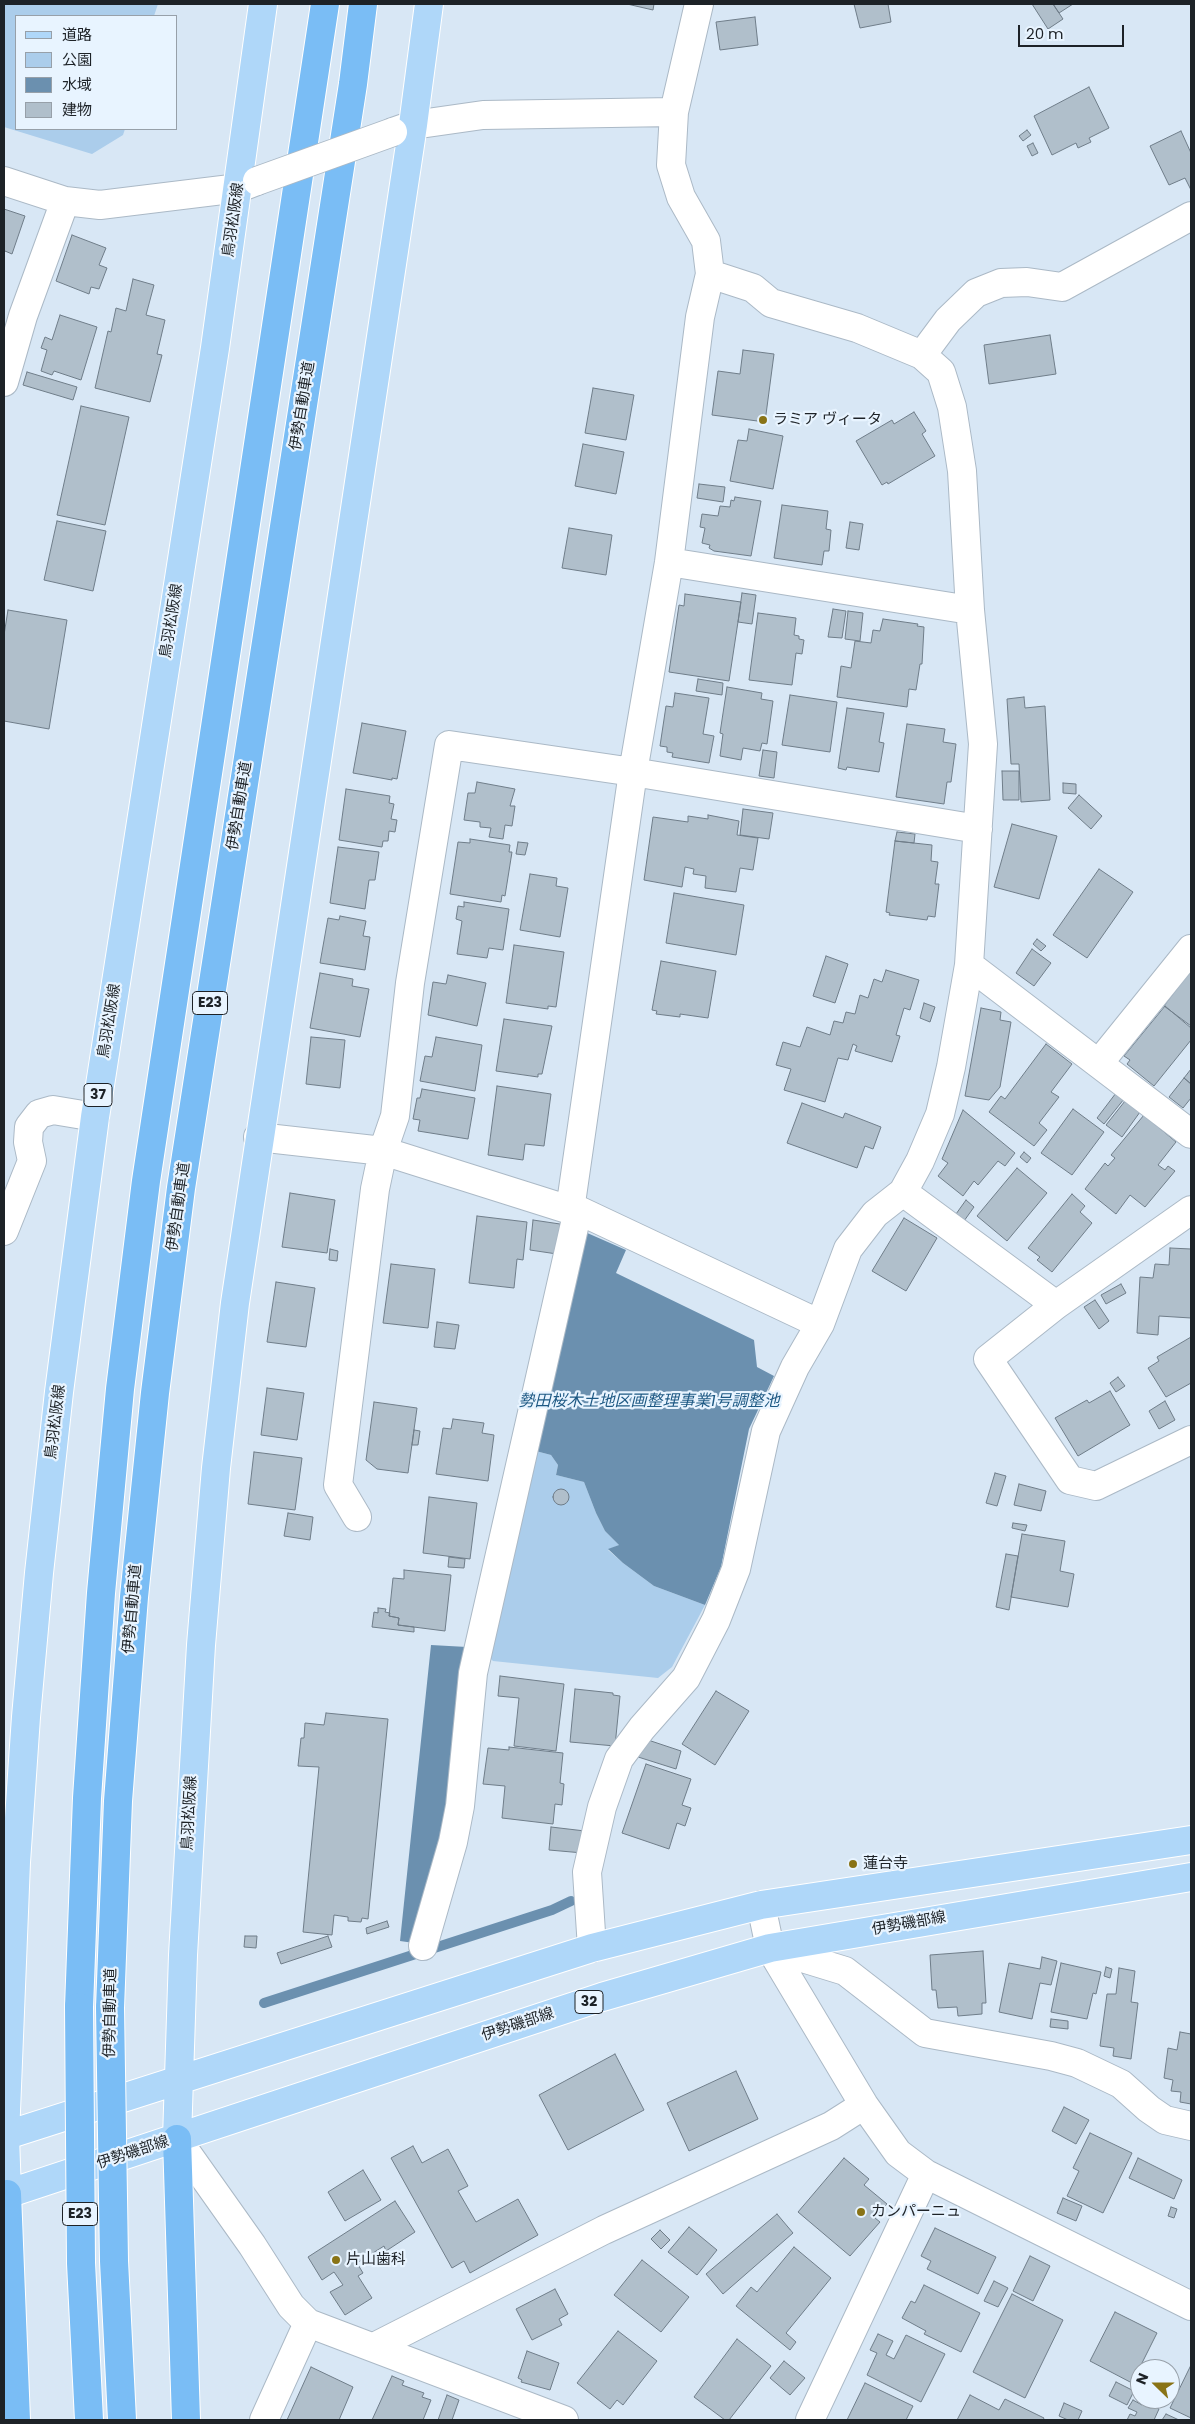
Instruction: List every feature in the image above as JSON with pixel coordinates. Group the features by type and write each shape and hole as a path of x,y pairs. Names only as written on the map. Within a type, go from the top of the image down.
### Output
{"highway":[{"name":"伊勢自動車道","path":"88,2420 81,2263 79,2007 86,1798 101,1593 120,1389 146,1181 325,4"},
{"name":"伊勢自動車道","path":"122,2420 114,2261 110,2008 118,1801 134,1597 155,1394 177,1217 353,84 363,4"},
{"path":"177,2139 186,2420"},
{"path":"5,2194 16,2420"}],"main road":[{"name":"鳥羽松阪線","path":"5,2194 5,2136 16,1862 26,1717 58,1401 95,1117 248,185 263,4"},
{"name":"鳥羽松阪線","path":"177,2139 177,2082 192,1784 216,1468 235,1303 403,129 429,4"},
{"path":"5,2136 592,1948 761,1906 1191,1840"},
{"name":"伊勢磯部線","path":"5,2194 177,2139 602,1997 770,1948 1191,1877"}],"street":[{"path":"423,1946 455,1833 460,1806 473,1673 574,1210 634,772 668,562 700,317 710,274 706,241 680,197 671,165 674,112 699,4"},
{"path":"4,181 65,201 100,205 248,185 403,129 483,115 674,112"},
{"path":"4,382 13,313 65,201"},
{"path":"922,355 948,320 976,293 1001,283 1027,282 1062,287 1191,216"},
{"path":"592,1948 587,1872 602,1807 619,1760 642,1728 686,1678 716,1620 736,1569 766,1431 795,1366 820,1324 848,1249 875,1214 903,1192 920,1161 940,1114 951,1067 969,965 983,744 970,610 962,470 952,408 941,372 922,355 857,328 771,303 752,288 710,274"},
{"path":"668,562 970,610"},
{"path":"357,1517 338,1485 375,1189 383,1151 395,1116 410,983 449,745 634,772 978,829"},
{"path":"1099,1063 1191,949"},
{"path":"969,965 1191,1134"},
{"path":"4,1231 32,1161 28,1142 28,1127 39,1114 53,1110 95,1117"},
{"path":"258,1137 383,1151 574,1210 820,1324"},
{"path":"903,1192 1056,1305"},
{"path":"1191,1210 1056,1305 988,1359 1070,1480 1096,1486 1191,1440"},
{"path":"761,1906 770,1948 864,2106 898,2153 926,2174 1191,2306"},
{"path":"770,1948 846,1971 925,2033 1051,2056 1077,2063 1121,2084 1149,2109 1165,2120 1191,2126"},
{"path":"374,2347 604,2230 831,2126 864,2106"},
{"path":"177,2139 252,2245 290,2306 308,2323 564,2420"},
{"path":"810,2420 926,2174"},
{"path":"265,2419 308,2323"}],"green space":[{"path":"4,4 158,4 154,15 15,15 15,130 125,130 123,135 92,154 4,127"},
{"path":"532,1450 551,1455 558,1465 556,1475 584,1482 605,1531 619,1545 608,1550 654,1586 705,1605 672,1667 658,1678 493,1661 486,1654"}],"water":[{"name":"勢田桜木土地区画整理事業1号調整池","path":"585,1232 626,1250 616,1273 754,1340 757,1367 774,1376 749,1429 721,1567 705,1605 654,1586 623,1563 608,1549 619,1545 605,1531 584,1482 556,1475 558,1465 551,1455 532,1450"},
{"path":"431,1645 467,1647 452,1808 414,1943 400,1941"}],"building":[{"path":"627,4 654,4 653,10"},
{"path":"854,4 888,4 891,22 860,28"},
{"path":"1032,4 1053,4 1063,19 1048,29"},
{"path":"1053,4 1073,4 1059,13"},
{"path":"755,17 758,45 720,50 716,22"},
{"path":"1089,87 1109,128 1089,138 1091,142 1078,148 1076,143 1052,155 1034,116"},
{"path":"1027,130 1031,135 1023,141 1019,136"},
{"path":"1181,131 1191,153 1191,190 1185,178 1169,185 1150,146"},
{"path":"1033,143 1038,153 1032,156 1027,146"},
{"path":"4,209 25,216 12,254 5,251 4,254"},
{"path":"72,235 106,248 99,265 107,268 99,289 91,287 89,294 56,281"},
{"path":"133,279 154,285 146,315 165,320 157,354 162,355 150,402 95,388 108,331 111,332 116,308 126,311"},
{"path":"60,315 97,327 81,380 54,371 52,375 41,371 47,350 41,348 45,337 52,340"},
{"path":"1050,335 1056,374 989,384 984,345"},
{"path":"743,350 774,354 765,422 712,415 718,371 740,374"},
{"path":"27,372 77,387 73,400 23,385"},
{"path":"593,388 634,395 626,440 585,433"},
{"path":"81,406 129,417 105,525 57,515"},
{"path":"914,412 926,431 922,434 935,456 888,484 887,482 882,485 856,441 892,420 894,424"},
{"path":"749,429 783,436 773,489 730,481 738,440 747,441"},
{"path":"583,444 624,452 616,494 575,486"},
{"path":"699,484 725,487 723,502 697,498"},
{"path":"735,497 761,501 751,556 714,551 709,548 710,545 702,543 705,528 700,527 702,514 718,516 720,506 730,507 731,500 734,501"},
{"path":"782,505 828,511 826,529 831,530 829,551 824,551 822,565 774,558"},
{"path":"57,521 106,531 93,591 44,580"},
{"path":"850,522 863,524 859,550 846,548"},
{"path":"569,528 612,535 606,575 562,568"},
{"path":"742,593 756,595 752,624 738,622"},
{"path":"685,594 741,602 729,681 669,672 679,605 684,606"},
{"path":"833,609 846,611 842,638 828,637"},
{"path":"8,610 67,620 49,729 4,721 4,635"},
{"path":"848,611 863,613 860,641 845,639"},
{"path":"758,613 796,618 794,635 804,640 802,654 796,653 792,685 749,680"},
{"path":"883,619 918,624 917,626 924,627 922,664 920,664 916,690 909,689 907,707 837,697 841,666 851,668 855,641 871,643 873,630 880,631"},
{"path":"698,679 723,683 722,695 696,691"},
{"path":"727,687 762,693 761,699 773,701 767,744 762,743 760,751 743,748 741,760 720,756 723,734 720,733"},
{"path":"675,693 709,698 703,734 714,736 709,763 672,757 673,753 667,752 667,747 660,746 666,706 673,707"},
{"path":"790,695 837,702 830,752 782,745"},
{"path":"1024,697 1025,708 1045,706 1050,800 1021,802 1019,764 1011,764 1007,699"},
{"path":"847,708 884,713 879,742 884,743 879,772 847,767 846,770 838,768"},
{"path":"362,723 406,731 397,779 392,778 392,780 353,773"},
{"path":"907,724 945,729 943,742 956,744 951,782 947,782 944,804 896,797"},
{"path":"763,750 777,752 774,778 759,776"},
{"path":"1002,771 1019,771 1019,800 1003,800"},
{"path":"477,782 515,789 510,806 515,806 512,826 505,825 503,839 489,837 491,828 480,827 480,822 464,820 468,793 475,793"},
{"path":"1063,783 1076,784 1076,794 1063,793"},
{"path":"346,789 390,796 389,803 394,804 391,819 397,820 395,832 389,831 388,841 383,841 382,847 339,840"},
{"path":"1079,795 1102,816 1091,829 1068,808"},
{"path":"743,809 773,813 769,839 740,835"},
{"path":"708,815 739,821 737,835 758,838 753,870 740,868 736,892 705,888 706,876 693,874 694,869 685,867 682,887 644,880 653,817 688,822 688,816 708,819"},
{"path":"1012,824 1057,836 1039,899 994,887"},
{"path":"897,832 915,834 914,843 895,841"},
{"path":"470,839 510,845 509,852 512,852 505,896 502,895 501,902 450,894 458,842 470,843"},
{"path":"895,841 932,845 931,861 938,862 935,884 939,884 935,917 928,916 927,920 889,915 890,913 886,912"},
{"path":"518,842 528,843 525,855 516,854"},
{"path":"338,847 379,852 375,880 369,880 365,909 330,903"},
{"path":"1099,869 1133,892 1087,958 1053,935"},
{"path":"530,874 557,878 556,886 568,888 560,937 520,930"},
{"path":"674,893 744,905 736,955 666,943"},
{"path":"464,902 509,909 503,950 489,948 487,958 457,954 462,921 456,919 458,906 464,907"},
{"path":"340,916 366,921 363,936 370,937 365,970 320,963 328,918 339,920"},
{"path":"1037,939 1046,946 1041,951 1033,944"},
{"path":"514,945 564,952 556,1007 548,1006 548,1009 506,1003"},
{"path":"1032,949 1051,963 1034,986 1016,973"},
{"path":"826,956 848,964 835,1003 813,996"},
{"path":"661,961 716,971 708,1018 680,1014 680,1017 656,1014 657,1011 652,1010"},
{"path":"886,970 919,980 910,1010 904,1008 896,1035 900,1036 892,1062 855,1051 857,1046 853,1044 848,1060 838,1058 825,1102 784,1090 791,1069 776,1065 783,1042 800,1047 807,1027 830,1035 834,1021 843,1023 846,1012 855,1014 860,995 868,998 874,979 882,982"},
{"path":"1191,970 1191,1026 1164,1006"},
{"path":"320,973 353,979 352,986 369,989 360,1037 310,1028"},
{"path":"448,975 486,983 477,1026 428,1015 433,982 446,984"},
{"path":"924,1003 935,1007 930,1022 920,1018"},
{"path":"1165,1006 1191,1028 1191,1040 1154,1086 1127,1064 1130,1060 1124,1056"},
{"path":"981,1008 1001,1012 1000,1020 1011,1022 1000,1087 989,1100 965,1096"},
{"path":"504,1019 552,1026 542,1074 538,1074 538,1077 496,1071"},
{"path":"311,1037 345,1040 340,1088 306,1084"},
{"path":"436,1037 482,1045 475,1091 420,1081 425,1056 432,1057"},
{"path":"1046,1044 1072,1064 1051,1092 1059,1097 1039,1123 1047,1130 1034,1146 989,1112 1001,1096 1005,1099"},
{"path":"1191,1069 1191,1084 1184,1078"},
{"path":"1184,1078 1191,1084 1191,1098 1183,1108 1169,1097"},
{"path":"497,1086 551,1094 544,1146 525,1144 523,1160 488,1155"},
{"path":"422,1089 475,1098 468,1139 418,1131 420,1120 413,1119 417,1098 420,1098"},
{"path":"1116,1093 1124,1099 1104,1124 1097,1118"},
{"path":"1125,1101 1140,1112 1122,1137 1106,1125"},
{"path":"802,1103 843,1118 845,1113 881,1127 873,1149 865,1146 857,1168 787,1143"},
{"path":"1073,1109 1104,1132 1072,1175 1041,1153"},
{"path":"963,1110 1015,1153 1005,1166 998,1161 978,1185 974,1181 963,1196 938,1176 948,1163 942,1159"},
{"path":"1144,1115 1176,1142 1158,1165 1165,1170 1168,1166 1175,1171 1145,1207 1130,1195 1116,1214 1085,1189 1105,1163 1108,1166 1115,1158 1111,1155"},
{"path":"1024,1152 1031,1158 1027,1163 1020,1157"},
{"path":"1017,1168 1047,1193 1007,1241 977,1216"},
{"path":"290,1193 335,1200 327,1253 282,1247"},
{"path":"1072,1194 1085,1206 1080,1212 1092,1223 1052,1272 1037,1260 1040,1257 1028,1248"},
{"path":"966,1200 974,1207 964,1221 956,1214"},
{"path":"477,1216 527,1222 523,1260 517,1259 514,1288 469,1283"},
{"path":"904,1218 937,1238 906,1291 872,1271"},
{"path":"533,1220 560,1224 557,1254 530,1250"},
{"path":"1170,1248 1191,1249 1191,1318 1159,1316 1158,1335 1137,1333 1140,1277 1153,1278 1155,1264 1169,1265"},
{"path":"330,1249 338,1251 337,1261 329,1260"},
{"path":"391,1264 435,1269 428,1328 383,1323"},
{"path":"276,1282 315,1288 306,1347 267,1342"},
{"path":"1121,1284 1126,1293 1106,1304 1101,1295"},
{"path":"1095,1300 1109,1321 1099,1329 1084,1307"},
{"path":"437,1322 459,1325 455,1349 434,1347"},
{"path":"1191,1337 1191,1383 1166,1397 1148,1368 1159,1361 1157,1357"},
{"path":"1118,1377 1125,1386 1116,1392 1110,1383"},
{"path":"267,1388 304,1393 297,1440 261,1435"},
{"path":"1110,1391 1130,1425 1078,1456 1055,1418 1087,1400 1089,1403"},
{"path":"1165,1401 1175,1420 1159,1429 1149,1411"},
{"path":"374,1402 417,1408 408,1473 377,1469 366,1460"},
{"path":"453,1419 484,1423 482,1433 494,1435 488,1481 436,1474 443,1428 451,1429"},
{"path":"414,1430 420,1431 418,1445 412,1445"},
{"path":"254,1452 302,1458 295,1510 248,1504"},
{"path":"995,1473 1006,1476 997,1506 986,1503"},
{"path":"1019,1484 1046,1491 1041,1511 1014,1505"},
{"path":"558,1489 564,1489 569,1494 567,1503 558,1505 553,1500 553,1494"},
{"path":"429,1497 477,1503 470,1559 423,1553"},
{"path":"288,1513 313,1517 310,1540 284,1536"},
{"path":"1013,1523 1027,1525 1025,1531 1012,1528"},
{"path":"1022,1534 1065,1541 1060,1571 1074,1574 1068,1607 1011,1597"},
{"path":"1006,1554 1018,1556 1009,1610 996,1607"},
{"path":"449,1557 465,1559 464,1568 448,1567"},
{"path":"404,1570 451,1575 445,1631 398,1625 399,1618 389,1616 393,1578 404,1579"},
{"path":"378,1608 386,1609 385,1612 390,1613 389,1616 399,1618 398,1625 414,1627 414,1632 372,1627 374,1612 378,1613"},
{"path":"500,1676 564,1684 556,1751 514,1746 519,1698 498,1696"},
{"path":"575,1689 613,1693 613,1695 620,1696 615,1746 570,1742"},
{"path":"716,1691 749,1711 715,1765 682,1744"},
{"path":"326,1713 388,1719 368,1919 362,1918 361,1922 348,1921 348,1917 334,1915 332,1935 303,1932 319,1767 298,1766 301,1738 304,1738 305,1723 324,1725"},
{"path":"648,1740 681,1751 676,1769 635,1756"},
{"path":"509,1747 563,1753 560,1783 564,1784 562,1805 555,1804 553,1824 502,1818 505,1786 483,1784 488,1748 509,1750"},
{"path":"646,1764 691,1779 682,1805 691,1808 685,1826 677,1823 669,1849 622,1833"},
{"path":"551,1827 585,1831 583,1853 549,1850"},
{"path":"387,1921 389,1927 367,1934 366,1928"},
{"path":"245,1936 257,1936 256,1948 244,1947"},
{"path":"328,1936 332,1947 281,1964 277,1953"},
{"path":"983,1951 986,2003 982,2003 982,2014 958,2016 957,2007 938,2008 936,1990 932,1990 930,1955"},
{"path":"1042,1957 1057,1961 1051,1985 1040,1983 1032,2019 999,2012 1009,1963 1040,1969"},
{"path":"1061,1963 1101,1972 1096,1994 1093,1993 1087,2019 1051,2012"},
{"path":"1106,1967 1112,1969 1110,1978 1104,1976"},
{"path":"1119,1968 1135,1971 1131,2002 1138,2003 1131,2059 1113,2056 1114,2048 1100,2046 1107,1994 1116,1994"},
{"path":"1051,2019 1068,2021 1068,2029 1050,2027"},
{"path":"1180,2032 1191,2034 1191,2104 1180,2102 1181,2092 1171,2091 1173,2080 1164,2078 1168,2048 1177,2050"},
{"path":"615,2054 644,2110 568,2150 539,2095"},
{"path":"736,2071 758,2119 689,2151 667,2103"},
{"path":"1064,2107 1089,2120 1076,2144 1052,2131"},
{"path":"1090,2133 1132,2153 1103,2213 1067,2196 1079,2171 1073,2168"},
{"path":"413,2146 422,2163 448,2149 468,2186 458,2191 476,2222 518,2199 538,2235 470,2273 464,2261 452,2268 391,2158"},
{"path":"844,2158 869,2179 864,2185 887,2204 875,2218 880,2222 850,2256 798,2212"},
{"path":"1138,2158 1182,2180 1174,2199 1129,2178"},
{"path":"363,2170 381,2200 345,2221 328,2192"},
{"path":"1063,2198 1082,2206 1076,2221 1057,2213"},
{"name":"片山歯科","path":"395,2201 415,2232 386,2251 384,2246 357,2263 363,2273 358,2276 372,2298 345,2315 330,2292 343,2285 334,2272 322,2280 308,2257"},
{"path":"1171,2207 1177,2209 1174,2218 1168,2216"},
{"path":"777,2214 793,2233 723,2294 706,2274"},
{"path":"689,2227 717,2250 697,2275 668,2252"},
{"path":"935,2228 996,2257 978,2294 927,2269 931,2261 921,2256"},
{"path":"660,2230 670,2240 661,2249 651,2239"},
{"path":"794,2247 831,2278 786,2333 796,2342 790,2350 736,2306 751,2287 757,2292"},
{"path":"1030,2256 1050,2266 1033,2301 1013,2291"},
{"path":"642,2260 689,2297 661,2332 614,2295"},
{"path":"994,2281 1008,2288 998,2307 984,2301"},
{"path":"924,2285 980,2313 961,2352 924,2334 926,2331 902,2318 911,2301 915,2303"},
{"path":"555,2289 568,2314 559,2319 562,2325 532,2340 516,2309"},
{"path":"1012,2294 1063,2320 1025,2398 973,2372"},
{"path":"1115,2312 1157,2333 1144,2359 1130,2359 1130,2382 1090,2361"},
{"path":"618,2331 657,2361 623,2405 617,2400 610,2409 577,2383"},
{"path":"878,2334 893,2341 886,2355 894,2359 906,2335 945,2354 921,2402 867,2375 877,2353 870,2350"},
{"path":"737,2339 771,2366 729,2420 725,2420 694,2397"},
{"path":"527,2351 559,2363 550,2390 521,2382 522,2380 518,2378"},
{"path":"784,2361 805,2378 790,2395 770,2378"},
{"path":"1191,2365 1191,2418 1172,2409 1180,2409 1180,2388"},
{"path":"311,2367 353,2387 339,2420 287,2420"},
{"path":"392,2376 404,2381 402,2385 424,2393 422,2397 431,2400 423,2420 372,2420"},
{"path":"1116,2382 1130,2389 1130,2399 1127,2405 1109,2396"},
{"path":"865,2383 913,2406 906,2420 847,2420"},
{"path":"447,2395 459,2400 452,2420 438,2420"},
{"path":"970,2395 999,2410 1005,2399 1044,2418 1043,2420 957,2420"},
{"path":"1064,2403 1082,2411 1078,2420 1068,2420 1059,2416"},
{"path":"1130,2409 1159,2409 1154,2420 1127,2420 1130,2414 1135,2416 1137,2412"},
{"path":"1166,2414 1179,2420 1162,2420"}],"waterway":[{"path":"264,2003 552,1910 571,1901"}],"place":[{"name":"ラミア ヴィータ","path":"763,420"},
{"name":"蓮台寺","path":"853,1864"},
{"name":"カンパーニュ","path":"861,2212"},
{"name":"片山歯科","path":"336,2260"}]}
